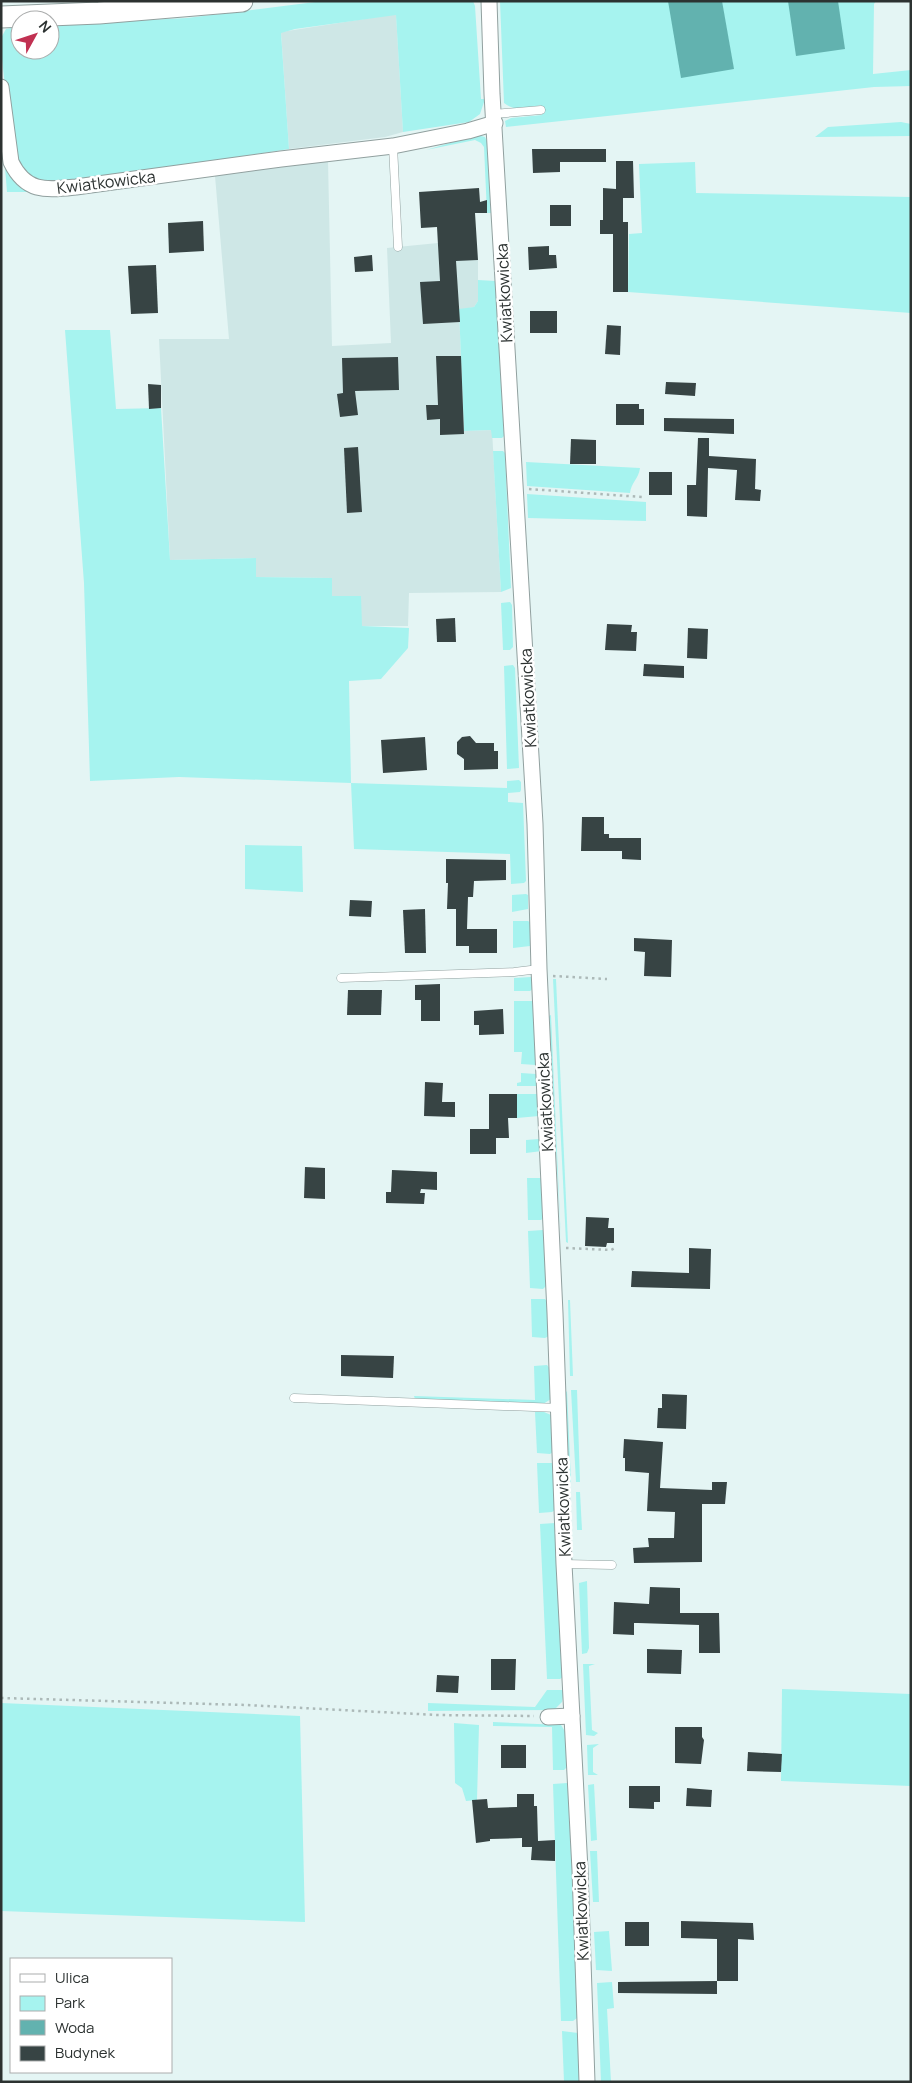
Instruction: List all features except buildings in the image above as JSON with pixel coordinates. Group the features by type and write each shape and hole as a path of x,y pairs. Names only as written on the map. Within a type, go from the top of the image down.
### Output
{"main road":[{"path":"1,17 108,12 242,1"}],"street":[{"name":"Kwiatkowicka","path":"489,1 494,119 535,824 539,972 587,2082"},
{"name":"Kwiatkowicka","path":"1,87 10,162 23,181 44,189 76,187 393,146 468,131 494,119"},
{"path":"548,1717 572,1716"}],"lane":[{"path":"494,119 541,110"},
{"path":"393,146 398,247"},
{"path":"341,978 539,972"},
{"path":"294,1398 559,1408"},
{"path":"564,1564 612,1565"}],"path":[{"path":"515,489 642,498"},
{"path":"539,972 607,979"},
{"path":"552,1247 592,1250 611,1250 615,1248"},
{"path":"1,1698 246,1705 438,1715 548,1717"}],"shaded area":[{"path":"396,14 403,132 385,137 289,149 281,32"},
{"path":"328,161 332,346 391,343 387,248 438,243 478,260 478,301 474,307 459,310 464,431 492,430 501,592 409,593 408,626 361,626 332,596 332,578 256,577 256,558 170,560 159,339 229,339 215,176"}],"green space":[{"path":"323,1 473,1 475,6 481,99 485,99 480,114 469,122 403,132 396,15 295,29 281,33 289,149 69,183 38,180 22,171 14,151 8,115 1,51 1,38 6,29 10,28 10,60 60,60 60,24 187,18"},
{"path":"500,1 876,1 874,4 873,74 911,70 911,86 874,87 506,127 505,121 511,118 542,115 541,105 513,108 504,103"},
{"path":"901,122 911,124 911,136 815,137 828,127"},
{"path":"477,135 485,137 489,146 491,213 487,213 484,147 481,143 475,140 426,150"},
{"path":"4,155 39,192 7,192"},
{"path":"695,162 696,193 911,197 911,313 628,292 629,234 642,233 639,164"},
{"path":"478,280 496,281 504,436 502,438 492,438 491,430 464,431 459,309 474,307 478,301"},
{"path":"65,330 110,330 116,409 161,408 170,560 256,558 256,577 332,578 332,596 361,596 362,626 409,628 408,648 381,679 349,681 351,783 179,777 90,781 84,583"},
{"path":"493,451 503,451 505,453 511,588 501,592"},
{"path":"526,462 640,468 630,493 527,486"},
{"path":"527,494 646,502 646,521 528,518"},
{"path":"510,602 512,605 513,647 510,650 503,650 501,603"},
{"path":"513,665 515,668 519,768 507,769 504,666"},
{"path":"519,780 521,782 520,792 508,793 508,802 523,803 526,881 524,883 511,884 510,854 354,849 351,783 507,788 507,781"},
{"path":"245,845 302,846 303,892 245,889"},
{"path":"512,895 528,895 528,909 512,912"},
{"path":"513,921 528,921 531,923 530,946 513,948"},
{"path":"514,978 533,978 533,989 530,991 514,991"},
{"path":"553,979 556,979 568,1243 566,1242"},
{"path":"514,1001 534,1001 536,1065 521,1064 522,1052 514,1052"},
{"path":"551,1015 561,1243 549,1016"},
{"path":"521,1073 536,1074 536,1086 517,1086 517,1083 521,1082"},
{"path":"517,1094 537,1094 539,1116 517,1118"},
{"path":"539,1139 542,1151 526,1153 526,1140"},
{"path":"527,1178 540,1178 543,1180 545,1217 541,1220 528,1220"},
{"path":"543,1230 545,1234 546,1286 543,1289 530,1288 528,1231"},
{"path":"531,1299 545,1299 548,1303 549,1336 545,1338 532,1337"},
{"path":"568,1300 570,1300 573,1376 570,1376"},
{"path":"547,1365 550,1369 551,1399 543,1404 415,1399 414,1396 535,1400 534,1366"},
{"path":"571,1390 577,1390 580,1482 576,1482"},
{"path":"567,1391 571,1482 569,1480 565,1394"},
{"path":"535,1412 544,1412 551,1415 553,1452 550,1454 537,1453"},
{"path":"537,1463 552,1463 554,1466 555,1510 552,1512 539,1513"},
{"path":"576,1492 580,1492 582,1530 577,1530"},
{"path":"555,1523 557,1526 563,1677 560,1679 547,1679 540,1524"},
{"path":"587,1581 589,1648 587,1653 582,1654 579,1583"},
{"path":"583,1664 595,1664 589,1666 592,1730 598,1733 594,1736 586,1735"},
{"path":"782,1689 911,1694 911,1786 781,1781"},
{"path":"547,1690 564,1691 562,1702 554,1710 428,1711 428,1703 535,1707"},
{"path":"1,1703 300,1716 305,1922 1,1911"},
{"path":"493,1722 561,1725 566,1733 567,1767 564,1770 553,1770 552,1727 493,1726"},
{"path":"454,1723 479,1725 477,1800 466,1801 462,1788 455,1783"},
{"path":"599,1744 593,1748 593,1772 598,1775 588,1775 587,1745"},
{"path":"567,1783 569,1786 577,2018 573,2021 561,2021 553,1784"},
{"path":"594,1784 597,1840 591,1841 588,1785"},
{"path":"590,1851 597,1851 599,1902 593,1902"},
{"path":"609,1931 612,1971 596,1970 594,1932"},
{"path":"612,1982 614,2008 607,2009 611,2082 601,2082 597,1983"},
{"path":"562,2031 578,2033 580,2082 564,2082"}],"water":[{"path":"668,1 722,1 734,69 681,78"},
{"path":"788,1 838,1 845,49 796,56"}]}
